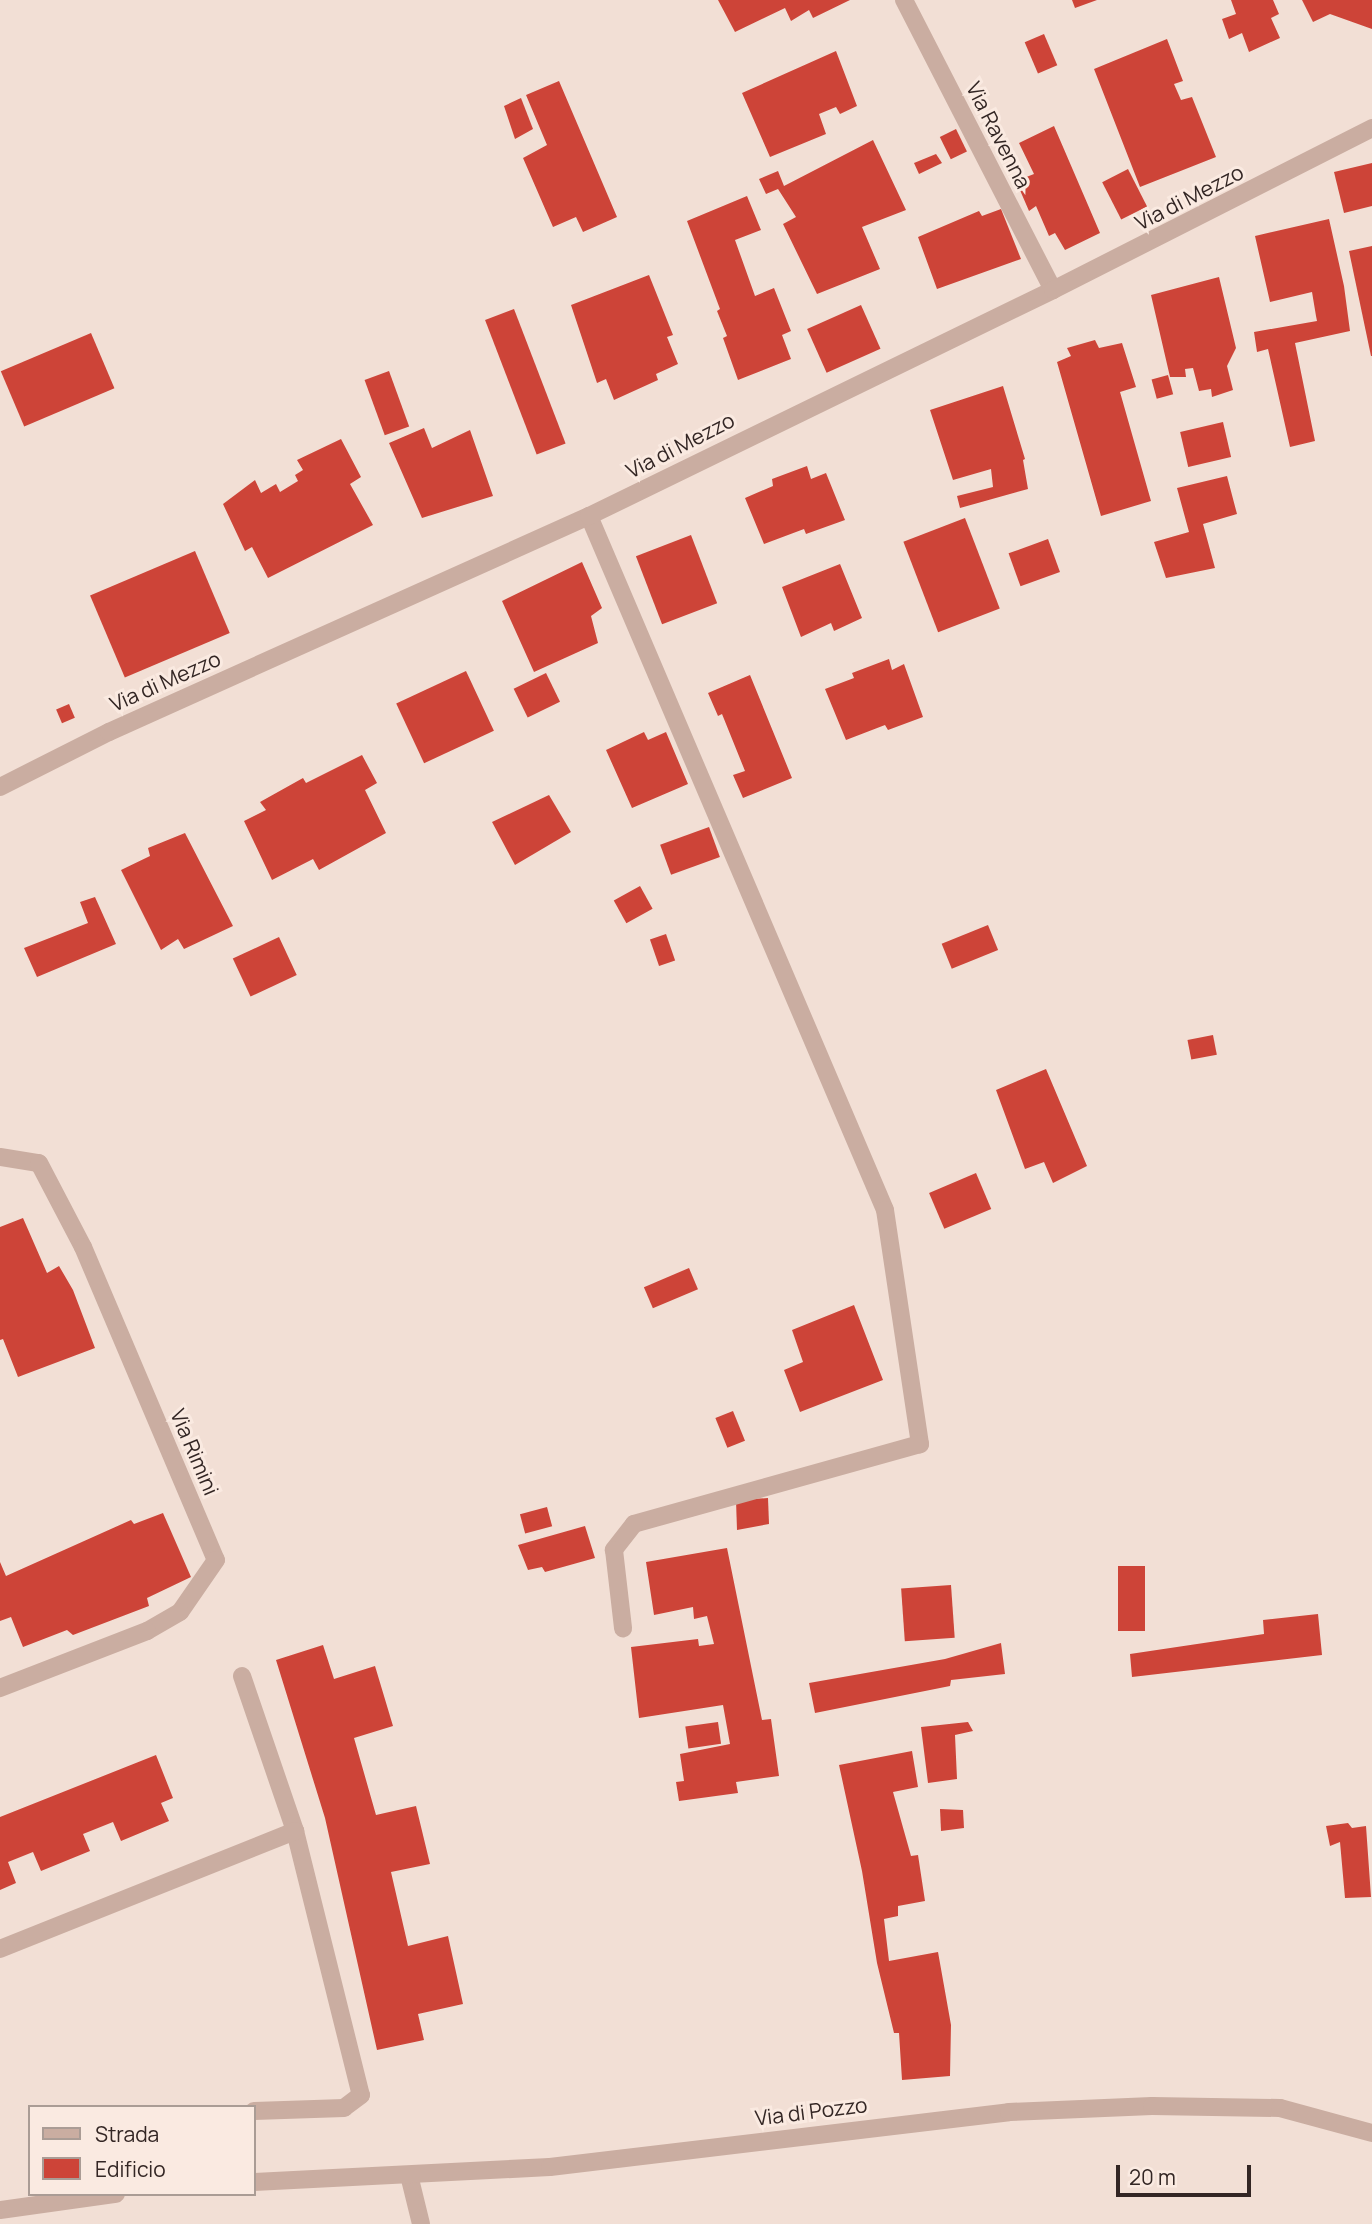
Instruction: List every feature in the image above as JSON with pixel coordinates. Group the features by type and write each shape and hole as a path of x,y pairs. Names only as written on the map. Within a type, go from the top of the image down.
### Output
{"street":[{"name":"Via Ravenna","path":"904,0 1054,290"},
{"name":"Via di Mezzo","path":"0,787 109,732 589,516 1054,290 1372,128"},
{"path":"589,516 885,1210 920,1444 634,1524 614,1550 623,1628"},
{"name":"Via Rimini","path":"0,1157 39,1163 83,1247 216,1560 180,1612 147,1630 0,1688"},
{"path":"242,1676 295,1830 361,2095 344,2108 256,2111"},
{"path":"0,1949 295,1830"},
{"name":"Via di Pozzo","path":"256,2182 550,2167 1009,2112 1126,2107 1280,2108 1372,2133"},
{"path":"409,2175 421,2224"},
{"path":"0,2210 102,2196"}],"building":[{"path":"718,0 850,0 813,18 809,10 791,21 785,8 735,32"},
{"path":"1072,0 1097,0 1075,8"},
{"path":"1231,0 1273,0 1279,14 1271,18 1280,38 1249,52 1242,33 1229,39 1222,19 1236,14"},
{"path":"1302,0 1372,0 1372,29 1330,14 1313,22"},
{"path":"1044,34 1057,65 1038,74 1025,42"},
{"path":"1167,39 1183,81 1174,84 1181,100 1192,97 1216,157 1140,187 1094,69"},
{"path":"836,51 857,106 840,114 836,107 819,114 826,134 770,157 742,93"},
{"path":"559,81 617,217 583,232 576,217 553,227 523,158 547,145 526,95"},
{"path":"521,98 533,129 515,139 504,106"},
{"path":"1054,126 1100,233 1065,250 1055,233 1049,236 1036,206 1029,211 1016,181 1034,174 1019,143"},
{"path":"956,129 967,151 951,159 940,137"},
{"path":"873,140 906,210 862,227 880,269 817,294 783,224 796,217 778,189 766,194 759,179 778,171 784,186"},
{"path":"936,154 942,163 919,174 914,163"},
{"path":"1372,163 1372,206 1344,213 1334,172"},
{"path":"1128,169 1147,206 1121,220 1102,182"},
{"path":"747,196 761,230 735,240 755,296 774,288 791,331 782,335 791,359 738,380 723,338 727,336 717,311 720,309 687,221"},
{"path":"1001,209 1021,259 937,289 918,237 979,211 982,216"},
{"path":"1329,219 1344,286 1350,331 1295,343 1315,441 1290,447 1268,349 1257,352 1254,332 1317,321 1312,292 1270,302 1255,236"},
{"path":"1372,246 1372,356 1371,356 1349,251"},
{"path":"649,275 673,335 667,337 678,364 656,374 658,380 614,400 606,379 597,383 571,305"},
{"path":"1219,277 1236,348 1227,366 1233,390 1212,397 1211,389 1199,391 1193,368 1185,369 1186,377 1170,377 1151,295"},
{"path":"861,305 881,349 827,373 807,329"},
{"path":"514,309 566,443 537,455 485,320"},
{"path":"91,333 114,388 24,427 1,371"},
{"path":"1095,340 1099,348 1122,343 1136,387 1120,392 1151,501 1101,516 1057,362 1071,356 1067,348"},
{"path":"389,371 409,426 385,435 365,380"},
{"path":"1168,375 1173,394 1157,399 1152,379"},
{"path":"1003,386 1025,459 1028,489 960,508 957,496 993,487 991,469 953,480 930,410"},
{"path":"1223,422 1231,457 1188,467 1180,432"},
{"path":"424,428 432,448 470,430 493,496 422,518 389,443"},
{"path":"341,439 361,477 350,484 373,525 268,578 252,547 245,551 223,504 255,480 261,493 276,484 280,492 298,481 295,475 303,470 297,460"},
{"path":"807,466 811,479 826,473 845,520 806,534 804,529 764,544 745,498 773,486 772,479"},
{"path":"1227,476 1237,514 1203,524 1215,568 1166,578 1154,542 1189,532 1177,488"},
{"path":"965,518 1000,609 938,632 903,542"},
{"path":"691,535 717,603 662,624 636,556"},
{"path":"1048,539 1060,572 1021,586 1009,553"},
{"path":"195,551 230,633 125,677 90,596"},
{"path":"582,562 602,608 591,616 598,643 534,672 502,601"},
{"path":"840,564 862,618 834,631 831,623 801,637 782,587"},
{"path":"889,659 892,670 904,664 923,717 888,730 885,725 846,740 825,689 854,678 852,673"},
{"path":"466,671 494,731 424,763 396,704"},
{"path":"546,673 560,702 528,718 514,689"},
{"path":"750,675 792,778 743,798 733,775 745,771 722,714 718,716 708,693"},
{"path":"69,704 75,718 62,723 56,709"},
{"path":"644,732 648,740 666,732 688,784 632,808 606,750"},
{"path":"362,755 377,783 365,790 386,833 319,870 313,859 272,880 244,821 266,810 260,802 303,778 306,783"},
{"path":"549,795 571,832 515,865 492,822"},
{"path":"709,827 720,857 671,875 660,845"},
{"path":"185,833 233,926 184,949 178,939 161,950 121,870 150,856 148,848"},
{"path":"640,886 653,909 626,923 614,901"},
{"path":"95,897 116,944 37,977 24,948 88,923 80,902"},
{"path":"988,925 998,950 952,969 942,944"},
{"path":"666,934 675,960 659,966 650,940"},
{"path":"279,937 297,975 251,997 233,959"},
{"path":"1213,1035 1217,1055 1191,1060 1187,1040"},
{"path":"1046,1069 1087,1166 1053,1183 1044,1162 1025,1169 996,1090"},
{"path":"976,1173 991,1209 944,1229 929,1193"},
{"path":"23,1218 47,1273 59,1266 73,1290 95,1348 18,1377 3,1339 0,1340 0,1227"},
{"path":"689,1268 698,1289 653,1308 644,1287"},
{"path":"854,1305 883,1380 800,1412 784,1370 803,1362 792,1330"},
{"path":"733,1411 745,1441 727,1448 715,1418"},
{"path":"768,1498 769,1524 737,1530 736,1500"},
{"path":"547,1507 552,1526 525,1534 520,1514"},
{"path":"163,1513 191,1577 147,1598 149,1606 73,1635 67,1630 23,1647 11,1617 0,1621 0,1562 6,1576 131,1520 134,1524"},
{"path":"585,1526 595,1558 545,1572 542,1567 528,1570 518,1545"},
{"path":"727,1548 762,1720 771,1719 779,1776 736,1782 738,1793 679,1801 676,1782 684,1781 680,1754 730,1744 723,1705 639,1718 631,1647 698,1639 699,1646 714,1644 707,1616 694,1619 693,1607 654,1615 646,1562"},
{"path":"1118,1566 1145,1566 1145,1631 1118,1631"},
{"path":"951,1585 955,1638 905,1641 901,1588"},
{"path":"1318,1614 1322,1655 1132,1677 1130,1654 1264,1634 1263,1620"},
{"path":"1001,1643 1005,1674 951,1680 950,1686 815,1713 809,1683 945,1659"},
{"path":"323,1645 334,1679 375,1666 393,1726 354,1738 376,1815 416,1806 430,1864 391,1872 408,1946 448,1936 463,2004 418,2014 424,2040 377,2050 325,1818 276,1660"},
{"path":"718,1722 721,1744 688,1748 685,1727"},
{"path":"968,1722 973,1731 955,1735 957,1779 928,1783 921,1727"},
{"path":"912,1751 918,1787 893,1792 911,1856 918,1855 925,1901 898,1906 898,1916 884,1919 889,1961 938,1952 951,2025 950,2076 902,2080 899,2033 894,2033 877,1963 862,1871 839,1765"},
{"path":"156,1755 173,1798 161,1803 169,1821 121,1841 113,1822 83,1834 90,1851 41,1871 33,1852 8,1862 16,1883 0,1890 0,1817"},
{"path":"940,1809 963,1810 964,1828 941,1831"},
{"path":"1348,1823 1352,1828 1366,1826 1371,1897 1345,1898 1340,1842 1330,1846 1326,1826"}]}
